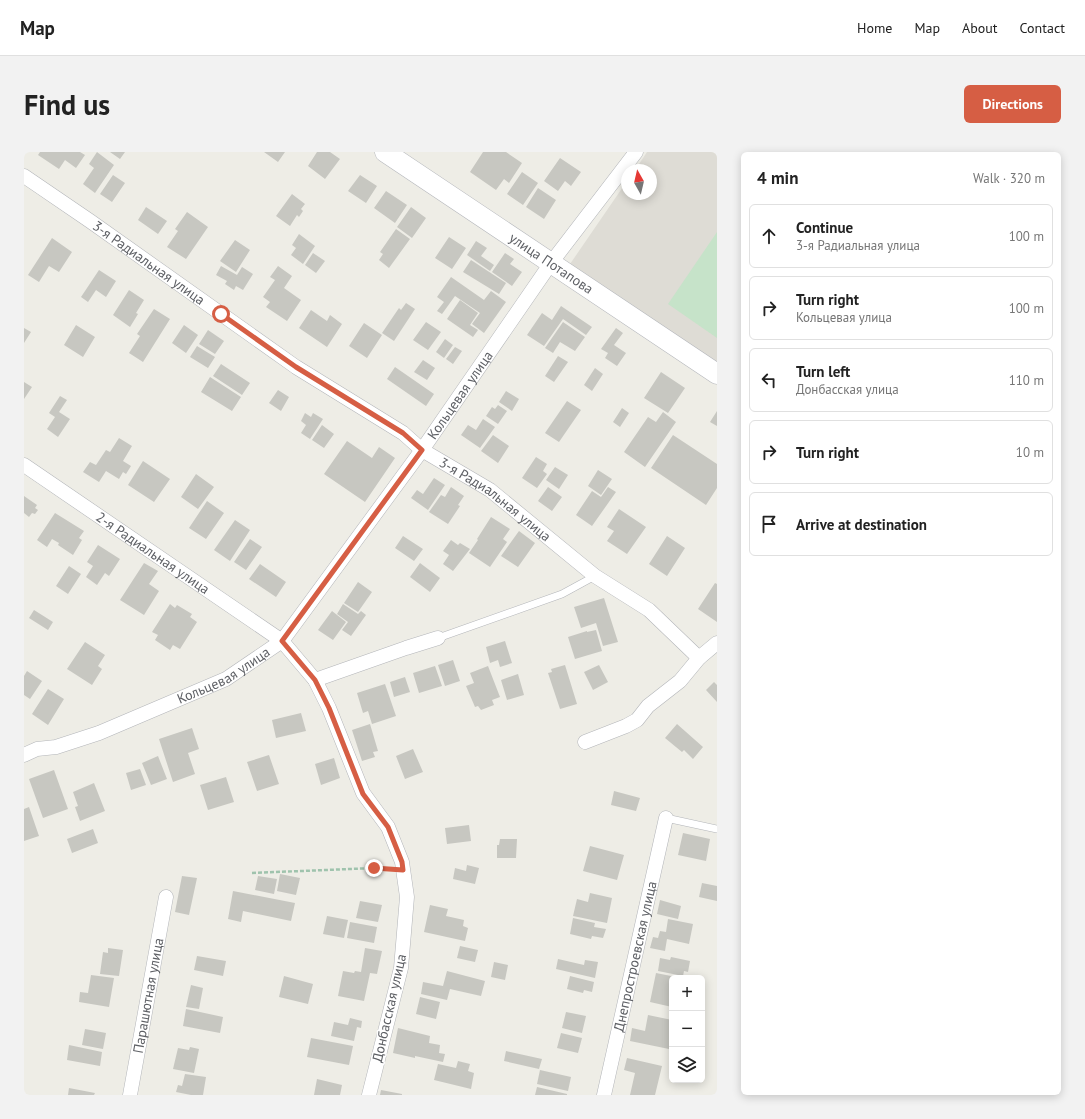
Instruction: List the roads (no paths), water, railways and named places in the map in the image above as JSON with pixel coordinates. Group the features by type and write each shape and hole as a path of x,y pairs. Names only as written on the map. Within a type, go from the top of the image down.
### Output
{"street":[{"name":"улица Потапова","path":"385,152 717,374"},
{"name":"Кольцевая улица","path":"28,750 56,747 99,733 226,679 282,641 422,450 551,263 636,152"},
{"name":"3-я Радиальная улица","path":"24,176 296,367 403,433 422,450 490,490 596,576 650,610 699,658"},
{"name":"2-я Радиальная улица","path":"24,465 282,641"},
{"path":"315,680 438,638"},
{"name":"Донбасская улица","path":"282,641 315,680 329,708 363,794 388,827 402,862 407,897 401,968 369,1095"},
{"path":"585,742 626,726 637,720 648,706 680,681 699,658 717,643"},
{"name":"Днепростроевская улица","path":"604,1095 666,818"},
{"name":"Парашютная улица","path":"130,1095 166,897"}],"lane":[{"path":"438,638 562,594 596,576"},
{"path":"666,818 717,829"}]}
